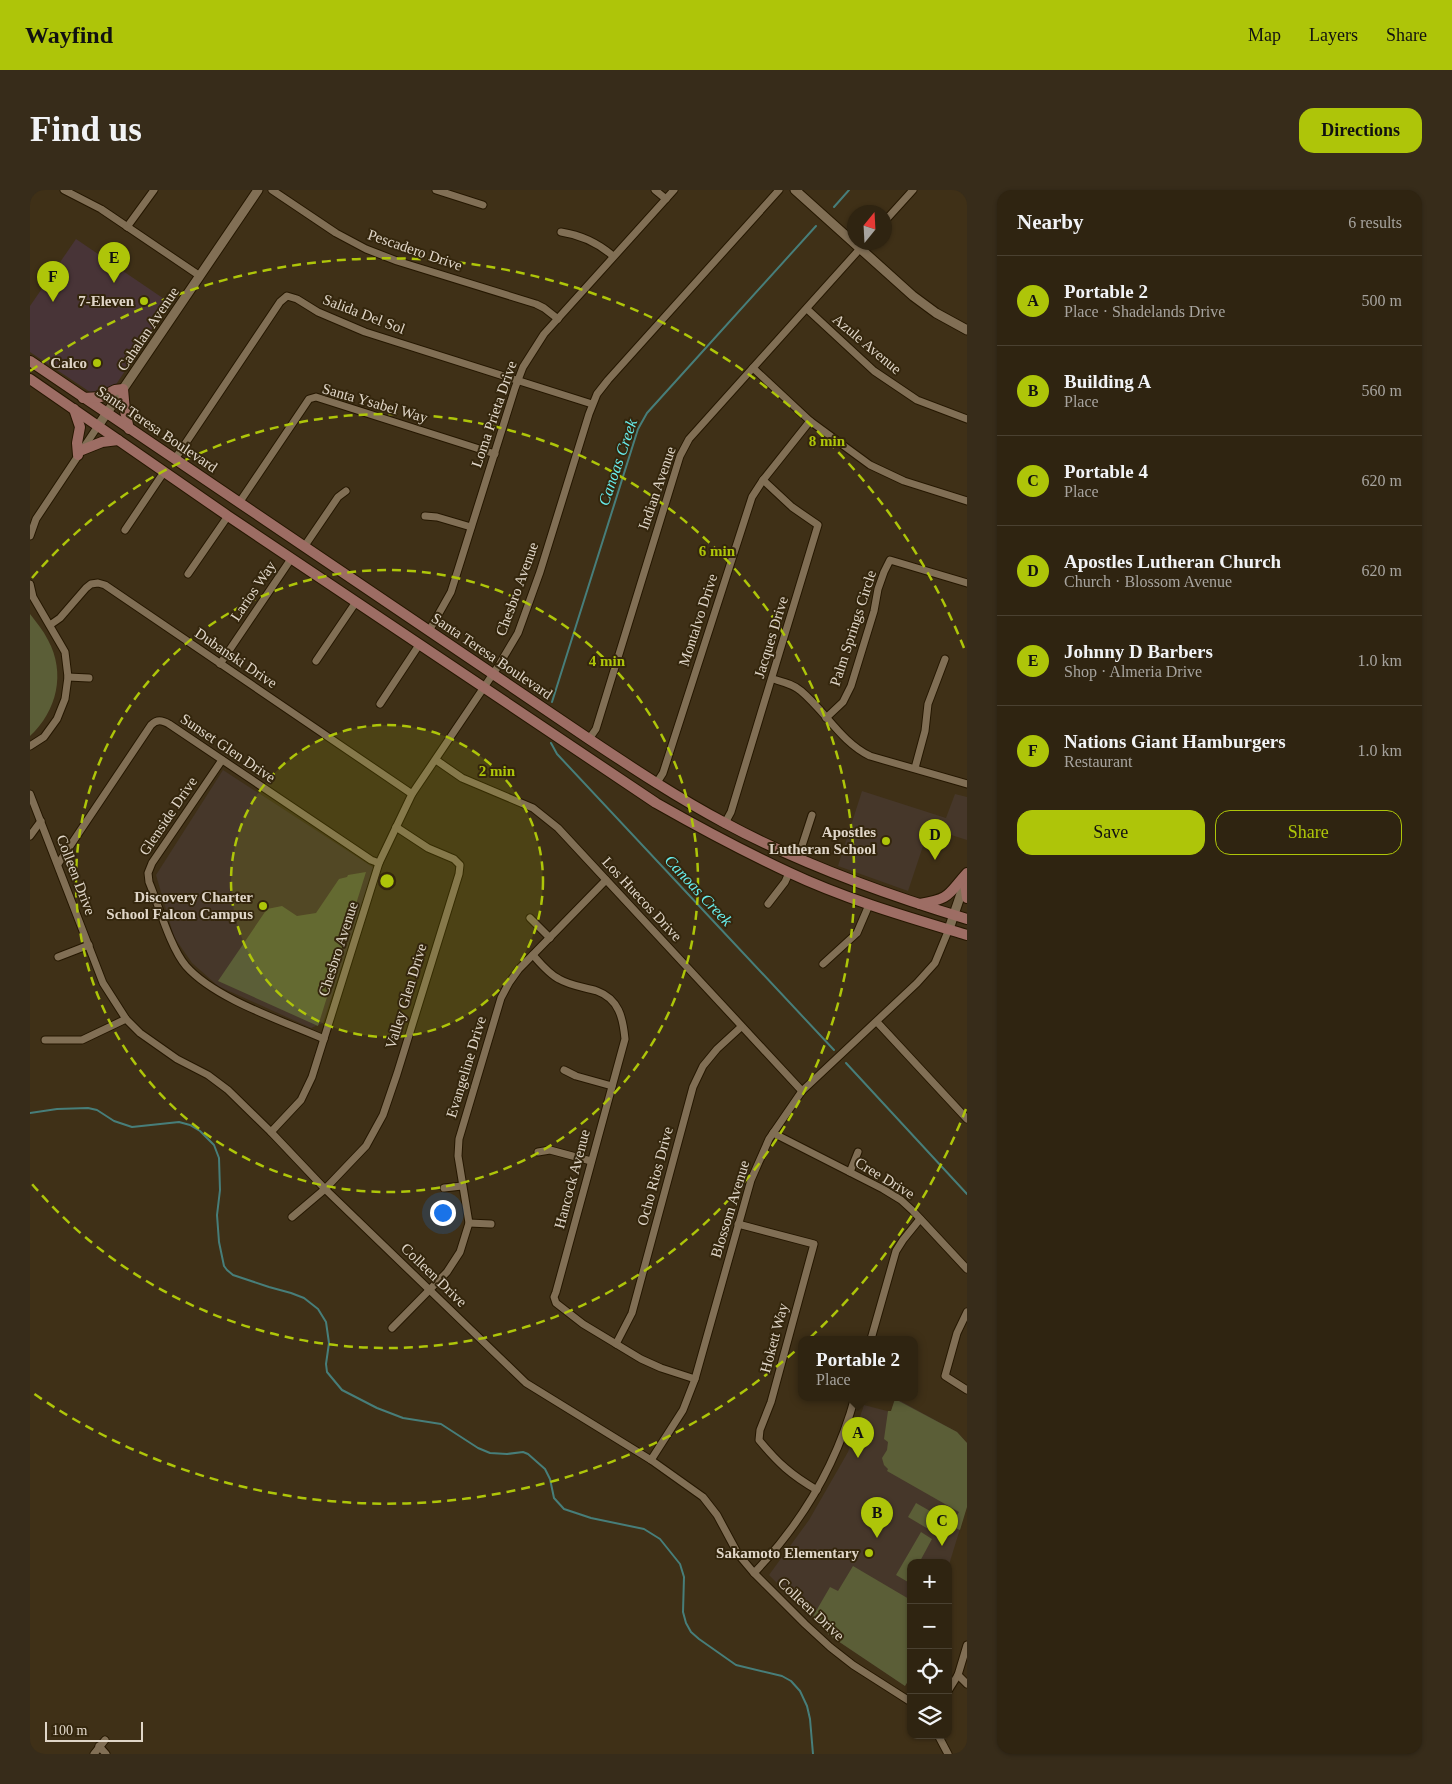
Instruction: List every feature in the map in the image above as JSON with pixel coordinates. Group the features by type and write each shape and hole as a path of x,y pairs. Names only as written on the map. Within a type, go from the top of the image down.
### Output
{"main road":[{"name":"Santa Teresa Boulevard","path":"30,361 656,784 725,823 798,858 854,881 967,919"},
{"name":"Santa Teresa Boulevard","path":"30,379 228,516 656,803 727,843 790,873 869,905 967,935"},
{"path":"83,398 101,397 115,390 123,390 129,428"},
{"path":"74,409 80,427 77,443 80,452 102,442 118,440"},
{"path":"920,904 943,899 966,877"},
{"path":"966,877 967,898"}],"street":[{"path":"64,190 101,209 200,276"},
{"path":"127,227 154,190"},
{"name":"Cahalan Avenue","path":"30,536 36,519 80,452 258,190"},
{"name":"Pescadero Drive","path":"272,190 336,233 366,249 397,261 536,304 558,319"},
{"path":"436,190 483,204"},
{"path":"655,190 666,198"},
{"name":"Loma Prieta Drive","path":"429,631 451,592 518,380 534,348 613,256 674,190"},
{"name":"Chesbro Avenue","path":"271,1132 301,1100 312,1077 379,863 412,794 493,675 518,633 540,572 592,404 608,380 779,190"},
{"path":"795,190 847,233"},
{"path":"892,213 914,190"},
{"path":"561,232 575,234 613,256"},
{"name":"Indian Avenue","path":"589,740 596,729 680,456 689,439 859,250"},
{"path":"867,250 913,296 936,313 967,330"},
{"name":"Salida Del Sol","path":"175,459 280,302 287,296 297,298 318,312 365,332 592,404"},
{"name":"Azule Avenue","path":"806,309 874,371 917,400 967,419"},
{"path":"753,368 810,421 870,465 904,481 967,501"},
{"name":"Santa Ysabel Way","path":"240,503 309,399 316,397 495,454"},
{"name":"Montalvo Drive","path":"656,784 663,773 752,497 763,480 810,421"},
{"path":"125,530 164,472"},
{"name":"Jacques Drive","path":"725,823 731,812 773,678 818,525 792,507 763,480"},
{"path":"304,547 338,497 346,491"},
{"path":"188,574 228,516"},
{"path":"425,516 437,516 471,527"},
{"name":"Larios Way","path":"220,664 292,558"},
{"name":"Palm Springs Circle","path":"826,718 842,702 851,686 874,611 878,589 890,560 967,583"},
{"path":"30,584 33,596 65,652 68,677 65,700 57,719 44,738 30,746"},
{"name":"Dubanski Drive","path":"50,625 60,618 91,584 105,585 412,794"},
{"path":"316,661 356,602"},
{"path":"380,704 419,645"},
{"path":"916,768 926,731 928,704 945,659"},
{"path":"68,677 89,678"},
{"path":"773,678 790,684 802,692 859,750 870,756 967,784"},
{"name":"Sunset Glen Drive","path":"58,864 154,721 164,721 371,860 379,863"},
{"name":"Glenside Drive","path":"222,760 152,862 148,873 149,882 172,941 186,965 205,983 228,998 324,1038"},
{"name":"Los Huecos Drive","path":"436,760 462,778 533,808 558,828 802,1091"},
{"name":"Colleen Drive","path":"30,794 103,983 126,1019 158,1047 177,1060 208,1075 228,1090 271,1132 324,1189 526,1383 651,1460 703,1497 717,1515 738,1554 754,1573 805,1624 853,1665 907,1699"},
{"path":"798,858 812,815"},
{"path":"30,836 40,821"},
{"name":"Valley Glen Drive","path":"324,1189 366,1146 382,1115 397,1074 459,874 460,865 454,859 428,848 396,827"},
{"path":"768,904 790,873"},
{"name":"Blossom Avenue","path":"651,1460 683,1410 695,1379 751,1180 773,1133 802,1091 917,984 935,963 949,929 966,877"},
{"name":"Evangeline Drive","path":"392,1328 447,1272 460,1252 469,1223 458,1156 459,1139 501,998 519,969 606,880"},
{"path":"823,964 857,933 869,905"},
{"path":"530,918 550,938"},
{"path":"58,957 89,945"},
{"name":"Hancock Avenue","path":"533,955 558,979 576,986 598,991 614,1003 623,1017 625,1039 554,1297 556,1303 583,1324 616,1344 661,1368 695,1379"},
{"path":"44,1040 82,1040 126,1019"},
{"path":"877,1022 967,1119"},
{"name":"Ocho Rios Drive","path":"616,1344 632,1313 693,1087 702,1066 741,1027"},
{"path":"564,1070 576,1076 612,1086"},
{"name":"Cree Drive","path":"773,1133 883,1189 900,1200 967,1269"},
{"path":"538,1152 550,1150 591,1161"},
{"path":"850,1172 858,1152"},
{"path":"444,1188 462,1186"},
{"path":"292,1217 324,1189"},
{"path":"872,1336 896,1251 920,1219"},
{"path":"469,1223 491,1224"},
{"name":"Hokett Way","path":"738,1224 814,1244 771,1402 760,1430 759,1440 775,1460 793,1476 817,1490"},
{"path":"967,1312 957,1333 944,1376 967,1390"},
{"path":"754,1573 798,1520 817,1490 836,1455 854,1401"},
{"path":"952,1685 958,1675 967,1645"},
{"path":"958,1675 967,1684"},
{"path":"940,1739 948,1754"},
{"path":"94,1754 105,1740"},
{"path":"99,1746 106,1754"}],"shaded area":[{"path":"76,239 170,303 115,386 104,394 90,392 30,352 30,306"},
{"name":"Discovery Charter School Falcon Campus","path":"223,770 374,868 323,1023 311,1028 218,986 192,963 174,937 156,875"},
{"name":"Apostles Lutheran School","path":"862,791 946,818 955,794 967,797 967,840 929,828 908,891 838,866"},
{"name":"Sakamoto Elementary","path":"894,1401 900,1401 957,1432 967,1443 967,1506 951,1559 907,1559 907,1683 905,1686 829,1635 769,1575 809,1520 848,1452 864,1405 891,1412"}],"green space":[{"path":"30,614 44,633 54,653 57,665 57,678 56,691 47,715 30,736"},
{"path":"366,872 318,1026 218,981 267,909 282,906 297,916 316,913 339,879 348,875"},
{"path":"894,1401 899,1401 957,1432 967,1443 967,1507 960,1530 952,1524 959,1512 887,1471 888,1469 884,1465 882,1458 887,1450 888,1442 884,1439 888,1411 891,1411"},
{"path":"916,1503 944,1519 935,1533 908,1517"},
{"path":"921,1532 932,1539 921,1559 907,1559 907,1581 896,1575"},
{"path":"853,1566 907,1598 907,1683 905,1686 829,1635 812,1618 830,1587 838,1591"}],"waterway":[{"name":"Canoas Creek","path":"834,207 849,190"},
{"name":"Canoas Creek","path":"552,702 638,429 647,413 816,226"},
{"name":"Canoas Creek","path":"551,743 557,754 834,1050"},
{"name":"Canoas Creek","path":"846,1063 967,1194"},
{"path":"30,1113 57,1109 88,1108 97,1110 114,1121 132,1127 179,1122 190,1125 200,1131 214,1145 219,1158 220,1190 217,1215 219,1242 224,1266 233,1275 304,1298 318,1309 326,1322 329,1343 326,1364 327,1372 342,1390 377,1408 403,1418 441,1424 478,1448 490,1453 507,1454 523,1452 528,1454 545,1469 550,1479 554,1498 564,1509 591,1518 644,1529 660,1539 680,1564 684,1577 683,1612 691,1632 736,1665 782,1676 791,1681 800,1691 807,1706 813,1754"}],"place":[{"name":"Johnny D Barbers","path":"114,283"},
{"name":"7-Eleven","path":"144,301"},
{"name":"Nations Giant Hamburgers","path":"53,302"},
{"name":"Calco","path":"97,363"},
{"name":"Apostles Lutheran School","path":"886,841"},
{"name":"Apostles Lutheran Church","path":"935,860"},
{"name":"Discovery Charter School Falcon Campus","path":"263,906"},
{"name":"Portable 2","path":"858,1458"},
{"name":"Building A","path":"877,1538"},
{"name":"Portable 4","path":"942,1546"},
{"name":"Sakamoto Elementary","path":"869,1553"}]}
